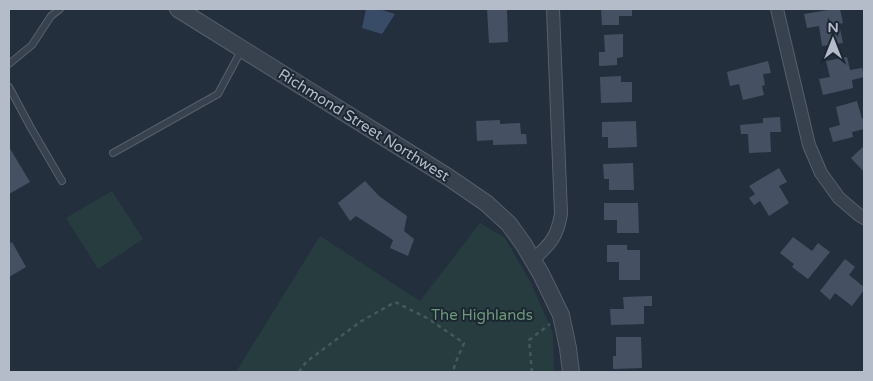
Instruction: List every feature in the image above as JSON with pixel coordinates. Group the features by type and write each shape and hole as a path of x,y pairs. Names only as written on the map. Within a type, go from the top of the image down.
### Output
{"street":[{"name":"Richmond Street Northwest","path":"178,9 448,177 486,203 509,224 533,260 561,315 568,348 570,372"},
{"path":"533,260 550,243 558,229 561,214 553,9"},
{"path":"778,9 809,145 821,173 839,198 864,218"}],"lane":[{"path":"9,64 32,45 52,16 60,9"},
{"path":"114,153 218,94 242,48"},
{"path":"9,86 30,128 62,181"}],"path":[{"path":"299,372 306,362 360,322 395,302 427,318 464,343 453,372"},
{"path":"532,372 529,340 561,315"}],"green space":[{"path":"112,191 143,239 98,269 66,218"},
{"name":"The Highlands","path":"480,223 505,238 531,283 553,333 554,372 236,372 320,236 420,301"}],"water":[{"path":"366,9 379,9 395,14 382,34 362,28"}],"building":[{"path":"487,9 507,9 508,42 489,43"},
{"path":"601,9 632,9 632,16 619,16 619,25 602,25"},
{"path":"840,9 843,23 839,24 843,43 822,46 819,26 807,28 804,14"},
{"path":"623,34 623,57 617,58 617,65 599,66 599,52 605,52 604,35"},
{"path":"847,57 850,70 862,68 864,77 852,80 853,88 823,95 819,79 830,77 826,61"},
{"path":"768,61 771,73 763,74 765,85 762,86 764,95 743,100 739,84 730,86 727,72"},
{"path":"621,76 621,82 632,82 632,102 601,103 600,77"},
{"path":"857,101 862,119 864,118 864,129 852,132 853,137 833,142 829,128 840,125 836,107"},
{"path":"780,117 781,132 770,132 771,152 749,153 748,134 741,134 740,125 763,123 763,118"},
{"path":"500,120 500,124 520,123 521,134 526,134 527,144 493,145 493,140 477,141 476,121"},
{"path":"636,121 637,147 608,148 608,137 602,137 602,122"},
{"path":"864,146 864,172 851,158"},
{"path":"9,147 30,182 9,194"},
{"path":"633,163 634,190 609,190 609,179 604,179 603,164"},
{"path":"779,168 787,182 779,186 789,203 769,216 760,201 754,205 749,198 755,194 749,186"},
{"path":"365,181 379,196 407,216 404,231 414,239 408,256 390,248 393,240 356,216 350,221 338,203"},
{"path":"604,203 638,203 639,233 617,233 617,220 604,220"},
{"path":"793,237 812,251 818,243 830,252 808,279 792,267 794,264 780,253"},
{"path":"12,242 26,267 9,277 9,244"},
{"path":"607,245 627,245 627,250 640,250 640,280 619,280 619,262 607,262"},
{"path":"845,259 855,267 849,275 864,287 864,290 852,306 835,293 830,300 820,291"},
{"path":"652,296 652,306 644,306 644,324 611,325 610,309 624,309 623,297"},
{"path":"616,337 641,337 642,368 613,369 613,356 616,356"}]}
